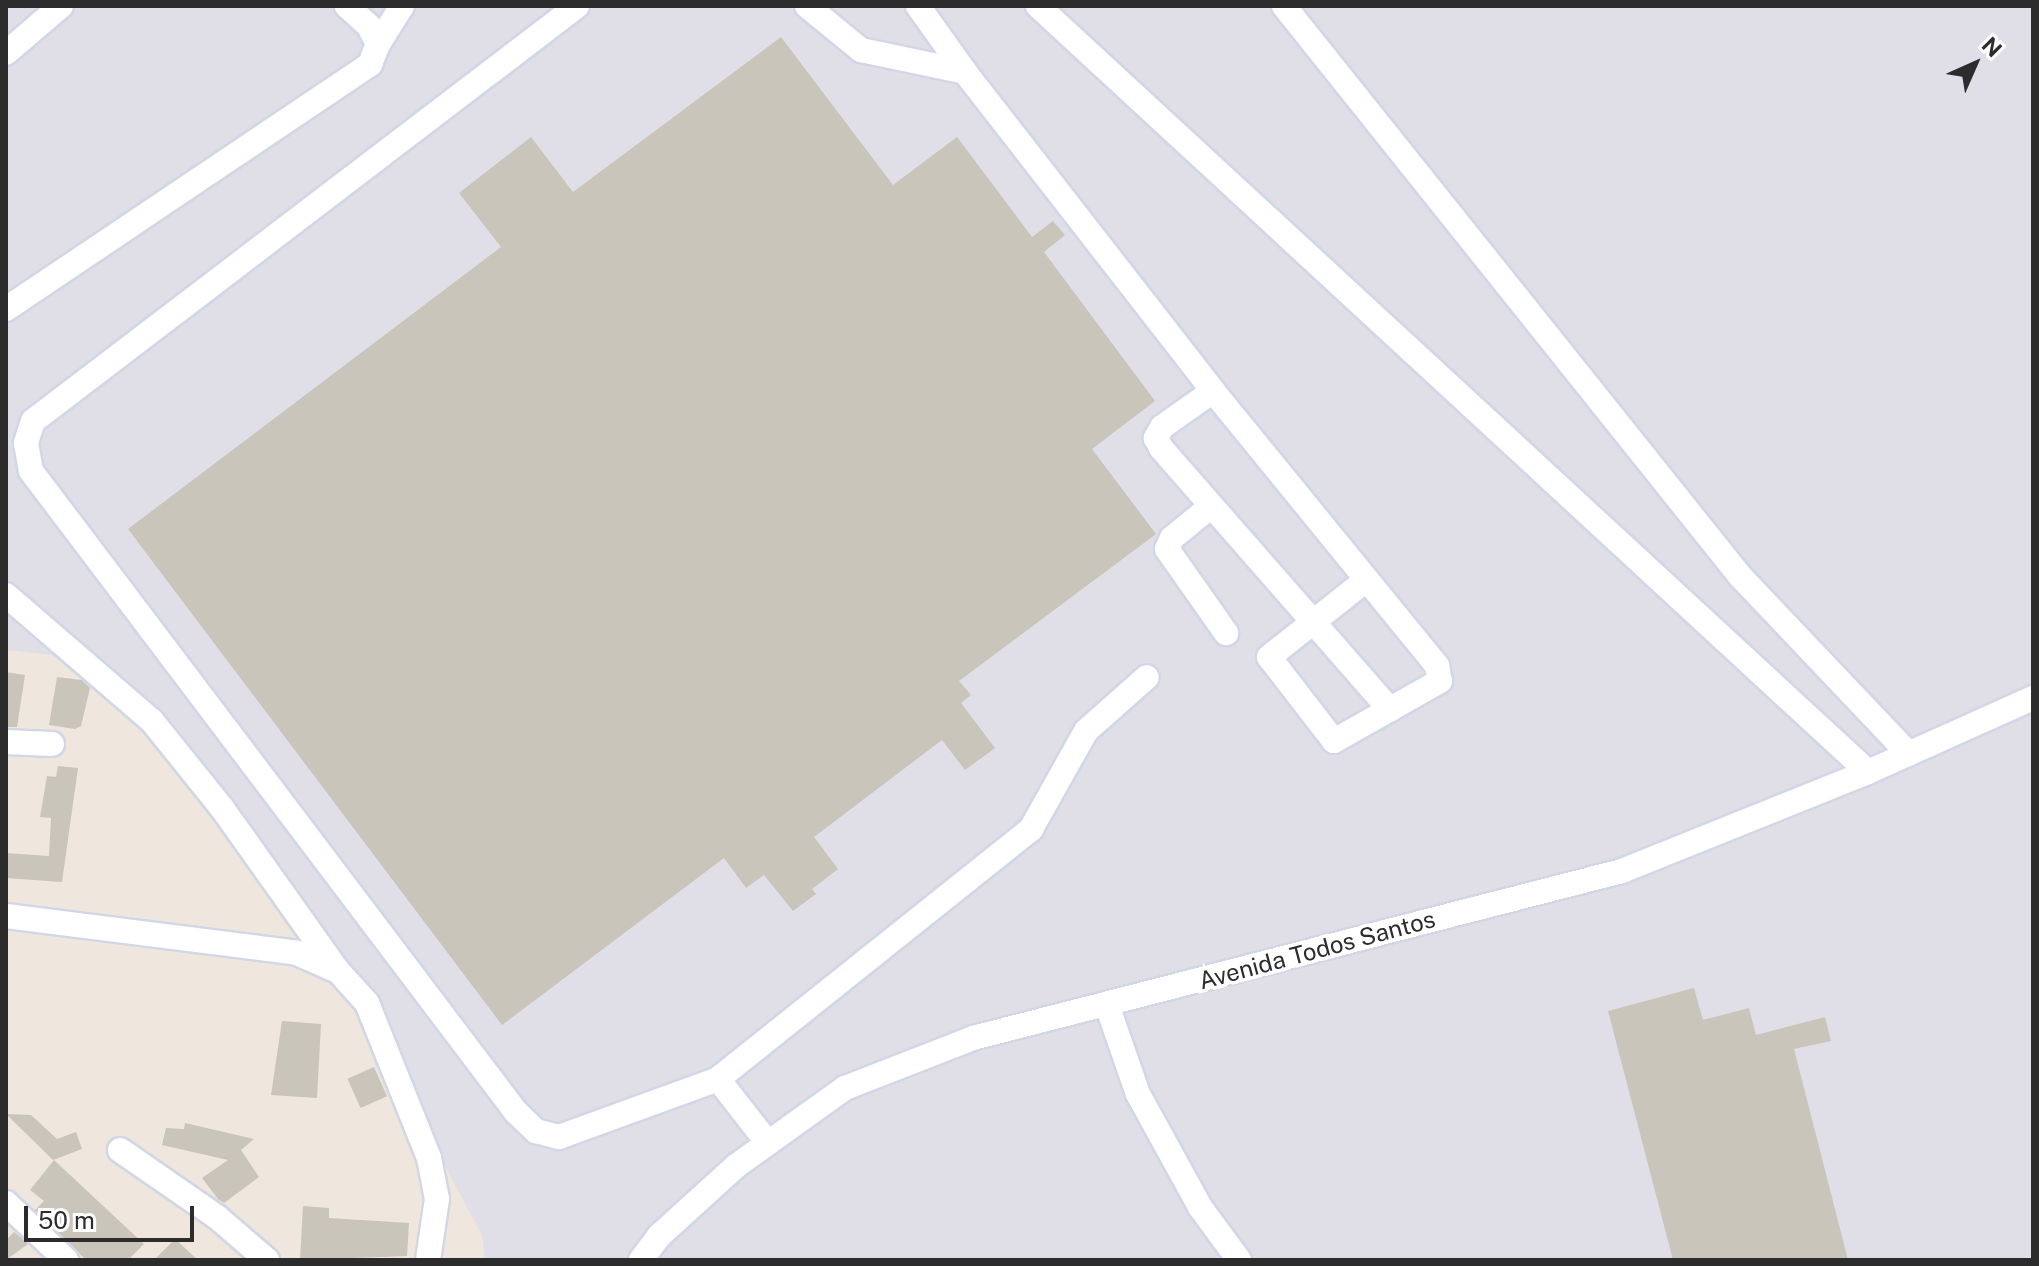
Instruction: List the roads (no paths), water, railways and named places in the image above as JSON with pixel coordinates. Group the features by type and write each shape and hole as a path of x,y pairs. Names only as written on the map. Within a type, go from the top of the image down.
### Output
{"street":[{"path":"6,53 61,6"},
{"path":"347,6 369,26 378,44"},
{"path":"6,309 370,64 378,44 402,6"},
{"path":"577,6 33,421 26,443 31,471 516,1112 536,1131 559,1137 718,1079 1031,829 1086,731 1147,677"},
{"path":"807,6 861,50 965,72"},
{"path":"918,6 965,72 1213,391 1443,675 1339,740 1329,738 1269,657 1365,581"},
{"path":"1038,6 1868,772"},
{"path":"1284,6 1740,576 1909,754"},
{"path":"1213,391 1162,427 1156,438 1210,507 1310,624 1390,710"},
{"path":"1210,507 1172,538 1167,549 1226,633"},
{"path":"6,595 152,721 222,808 338,971 367,1003 429,1158 437,1199 428,1260"},
{"name":"Avenida Todos Santos","path":"641,1260 659,1236 768,1143 845,1088 973,1038 1622,871 1868,772 2033,698"},
{"path":"6,742 52,744"},
{"path":"6,916 297,953 338,971"},
{"path":"1107,1005 1138,1094 1200,1207 1239,1260"},
{"path":"718,1079 768,1143"},
{"path":"120,1150 217,1217 267,1260"},
{"path":"6,1203 66,1260"}]}
